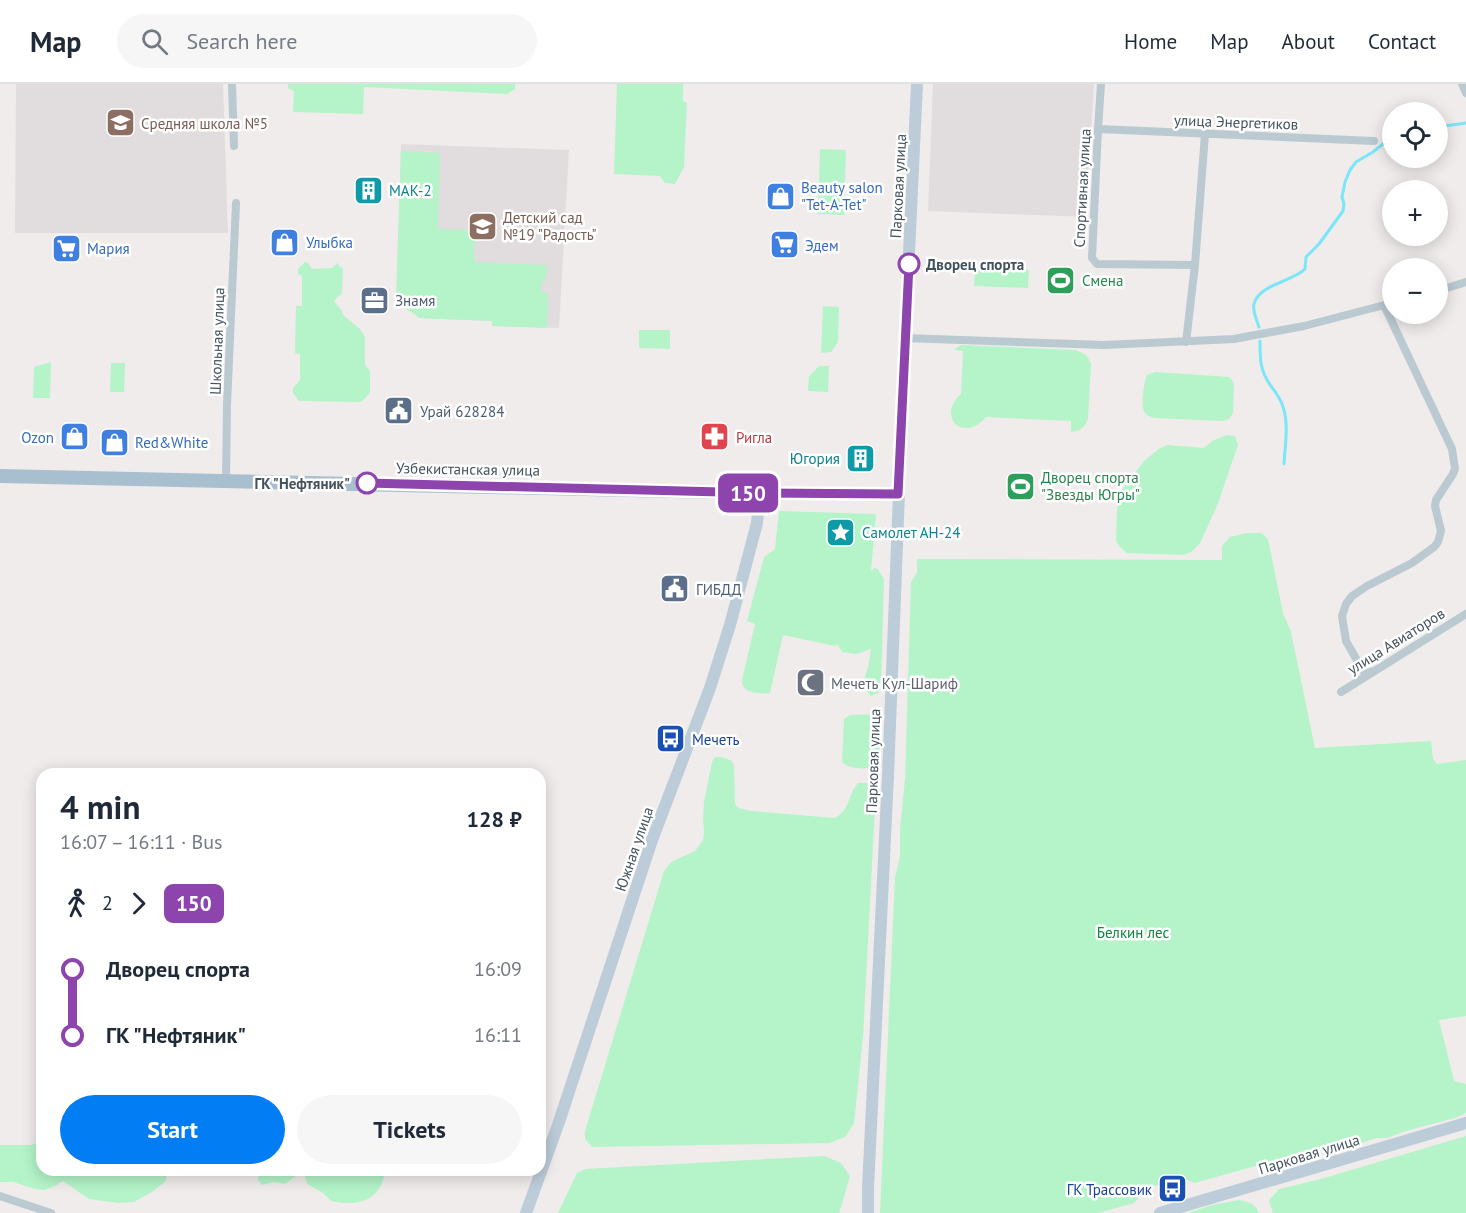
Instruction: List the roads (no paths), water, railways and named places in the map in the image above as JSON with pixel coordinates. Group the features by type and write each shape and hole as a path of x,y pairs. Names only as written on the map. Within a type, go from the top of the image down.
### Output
{"main road":[{"name":"Парковая улица","path":"868,1213 917,84"},
{"name":"Узбекистанская улица","path":"0,476 898,494"},
{"name":"Южная улица","path":"546,1158 652,840 710,688 730,625 757,523 760,493"},
{"name":"Парковая улица","path":"1161,1213 1466,1123"},
{"name":"Южная улица","path":"526,1213 539,1176"},
{"name":"Парковая улица","path":"863,1213 868,1188"}],"street":[{"path":"232,84 234,146"},
{"name":"Спортивная улица","path":"1101,84 1093,261 1096,264 1195,264"},
{"path":"1462,84 1466,93"},
{"name":"улица Энергетиков","path":"1098,129 1374,141"},
{"path":"1186,342 1195,264 1205,134"},
{"name":"Школьная улица","path":"226,480 236,203"},
{"path":"1448,288 1466,282"},
{"path":"905,338 1104,345 1234,339 1304,326 1382,306"},
{"path":"1373,671 1366,673 1363,671 1346,641 1342,616 1346,604 1352,596 1367,586 1412,563 1434,547 1441,531 1435,506 1436,500 1455,469 1452,449 1397,324"},
{"name":"улица Авиаторов","path":"1341,692 1466,614"},
{"path":"0,1196 51,1213"}],"waterway":[{"path":"1448,125 1466,123"},
{"path":"1259,327 1254,309 1257,297 1269,287 1305,269 1306,257 1319,244 1343,211 1342,197 1350,170 1356,162 1382,145"},
{"path":"1260,341 1263,370 1267,381 1280,399 1285,414 1284,464"}],"place":[{"name":"Средняя школа №5","path":"120,123"},
{"name":"МАК-2","path":"368,190"},
{"name":"Beauty salon \"Tet-A-Tet\"","path":"780,196"},
{"name":"Детский сад №19 \"Радость\"","path":"482,226"},
{"name":"Улыбка","path":"285,242"},
{"name":"Эдем","path":"784,245"},
{"name":"Мария","path":"66,248"},
{"name":"Дворец спорта","path":"909,264"},
{"name":"Смена","path":"1061,280"},
{"name":"Знамя","path":"374,300"},
{"name":"Урай 628284","path":"399,411"},
{"name":"Ozon","path":"75,437"},
{"name":"Ригла","path":"715,437"},
{"name":"Red&White","path":"114,442"},
{"name":"Югория","path":"861,458"},
{"name":"ГК \"Нефтяник\"","path":"367,483"},
{"name":"Дворец спорта \"Звезды Югры\"","path":"1020,486"},
{"name":"Самолет АН-24","path":"841,532"},
{"name":"ГИБДД","path":"675,589"},
{"name":"Мечеть Кул-Шариф","path":"810,683"},
{"name":"Мечеть","path":"671,739"},
{"name":"ГК Трассовик","path":"1173,1189"}],"park label":[{"name":"Белкин лес","path":"1133,932"}]}
